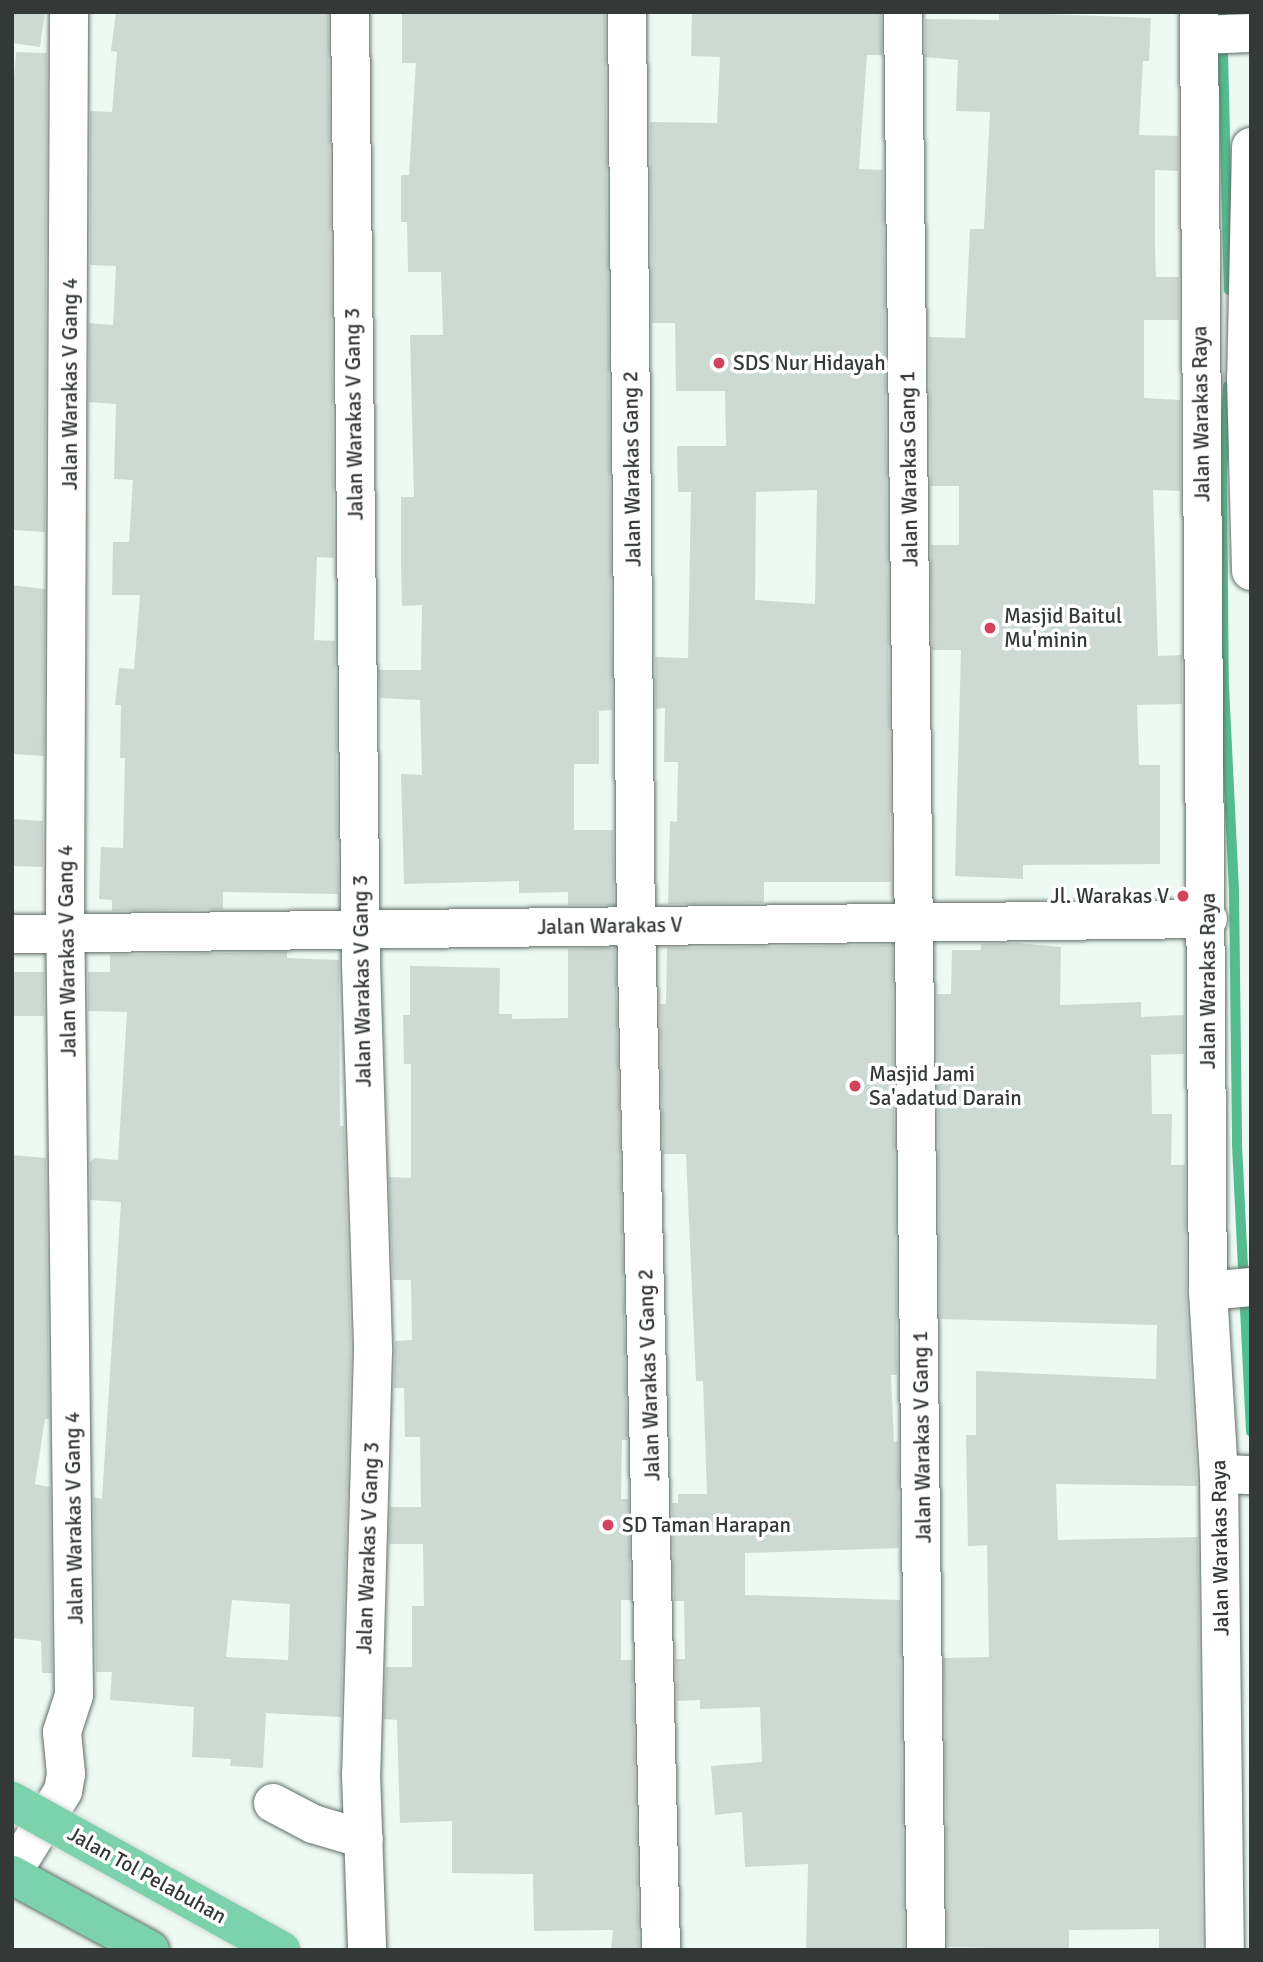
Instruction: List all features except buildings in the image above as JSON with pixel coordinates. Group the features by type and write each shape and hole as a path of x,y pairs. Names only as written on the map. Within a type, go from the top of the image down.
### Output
{"highway":[{"name":"Jalan Tol Pelabuhan","path":"12,1801 281,1950"},
{"path":"12,1874 150,1950"}],"street":[{"name":"Jalan Warakas V Gang 4","path":"12,1874 63,1791 66,1774 62,1732 74,1695 66,934 69,12"},
{"name":"Jalan Warakas V Gang 3","path":"350,12 362,929 373,1351 361,1774 367,1950"},
{"name":"Jalan Warakas Gang 2","path":"626,12 636,925"},
{"name":"Jalan Warakas Gang 1","path":"903,12 917,925"},
{"name":"Jalan Warakas Raya","path":"1221,30 1230,380 1208,919 1228,1289 1234,1474 1238,1927"},
{"path":"1251,147 1230,380 1251,571"},
{"name":"Jalan Warakas V","path":"12,934 636,925 917,925 1208,919"},
{"name":"Jalan Warakas V Gang 2","path":"636,925 661,1950"},
{"name":"Jalan Warakas V Gang 1","path":"917,925 926,1950"},
{"path":"273,1804 313,1824 364,1839"}],"waterway":[{"path":"1222,12 1229,290"},
{"path":"1228,386 1222,475 1224,686 1234,890 1237,1145 1251,1432"}],"place":[{"name":"SDS Nur Hidayah","path":"719,363"},
{"name":"Masjid Baitul Mu'minin","path":"990,628"},
{"name":"Jl. Warakas V","path":"1183,896"},
{"name":"Masjid Jami Sa'adatud Darain","path":"855,1086"},
{"name":"SD Taman Harapan","path":"608,1525"}]}
